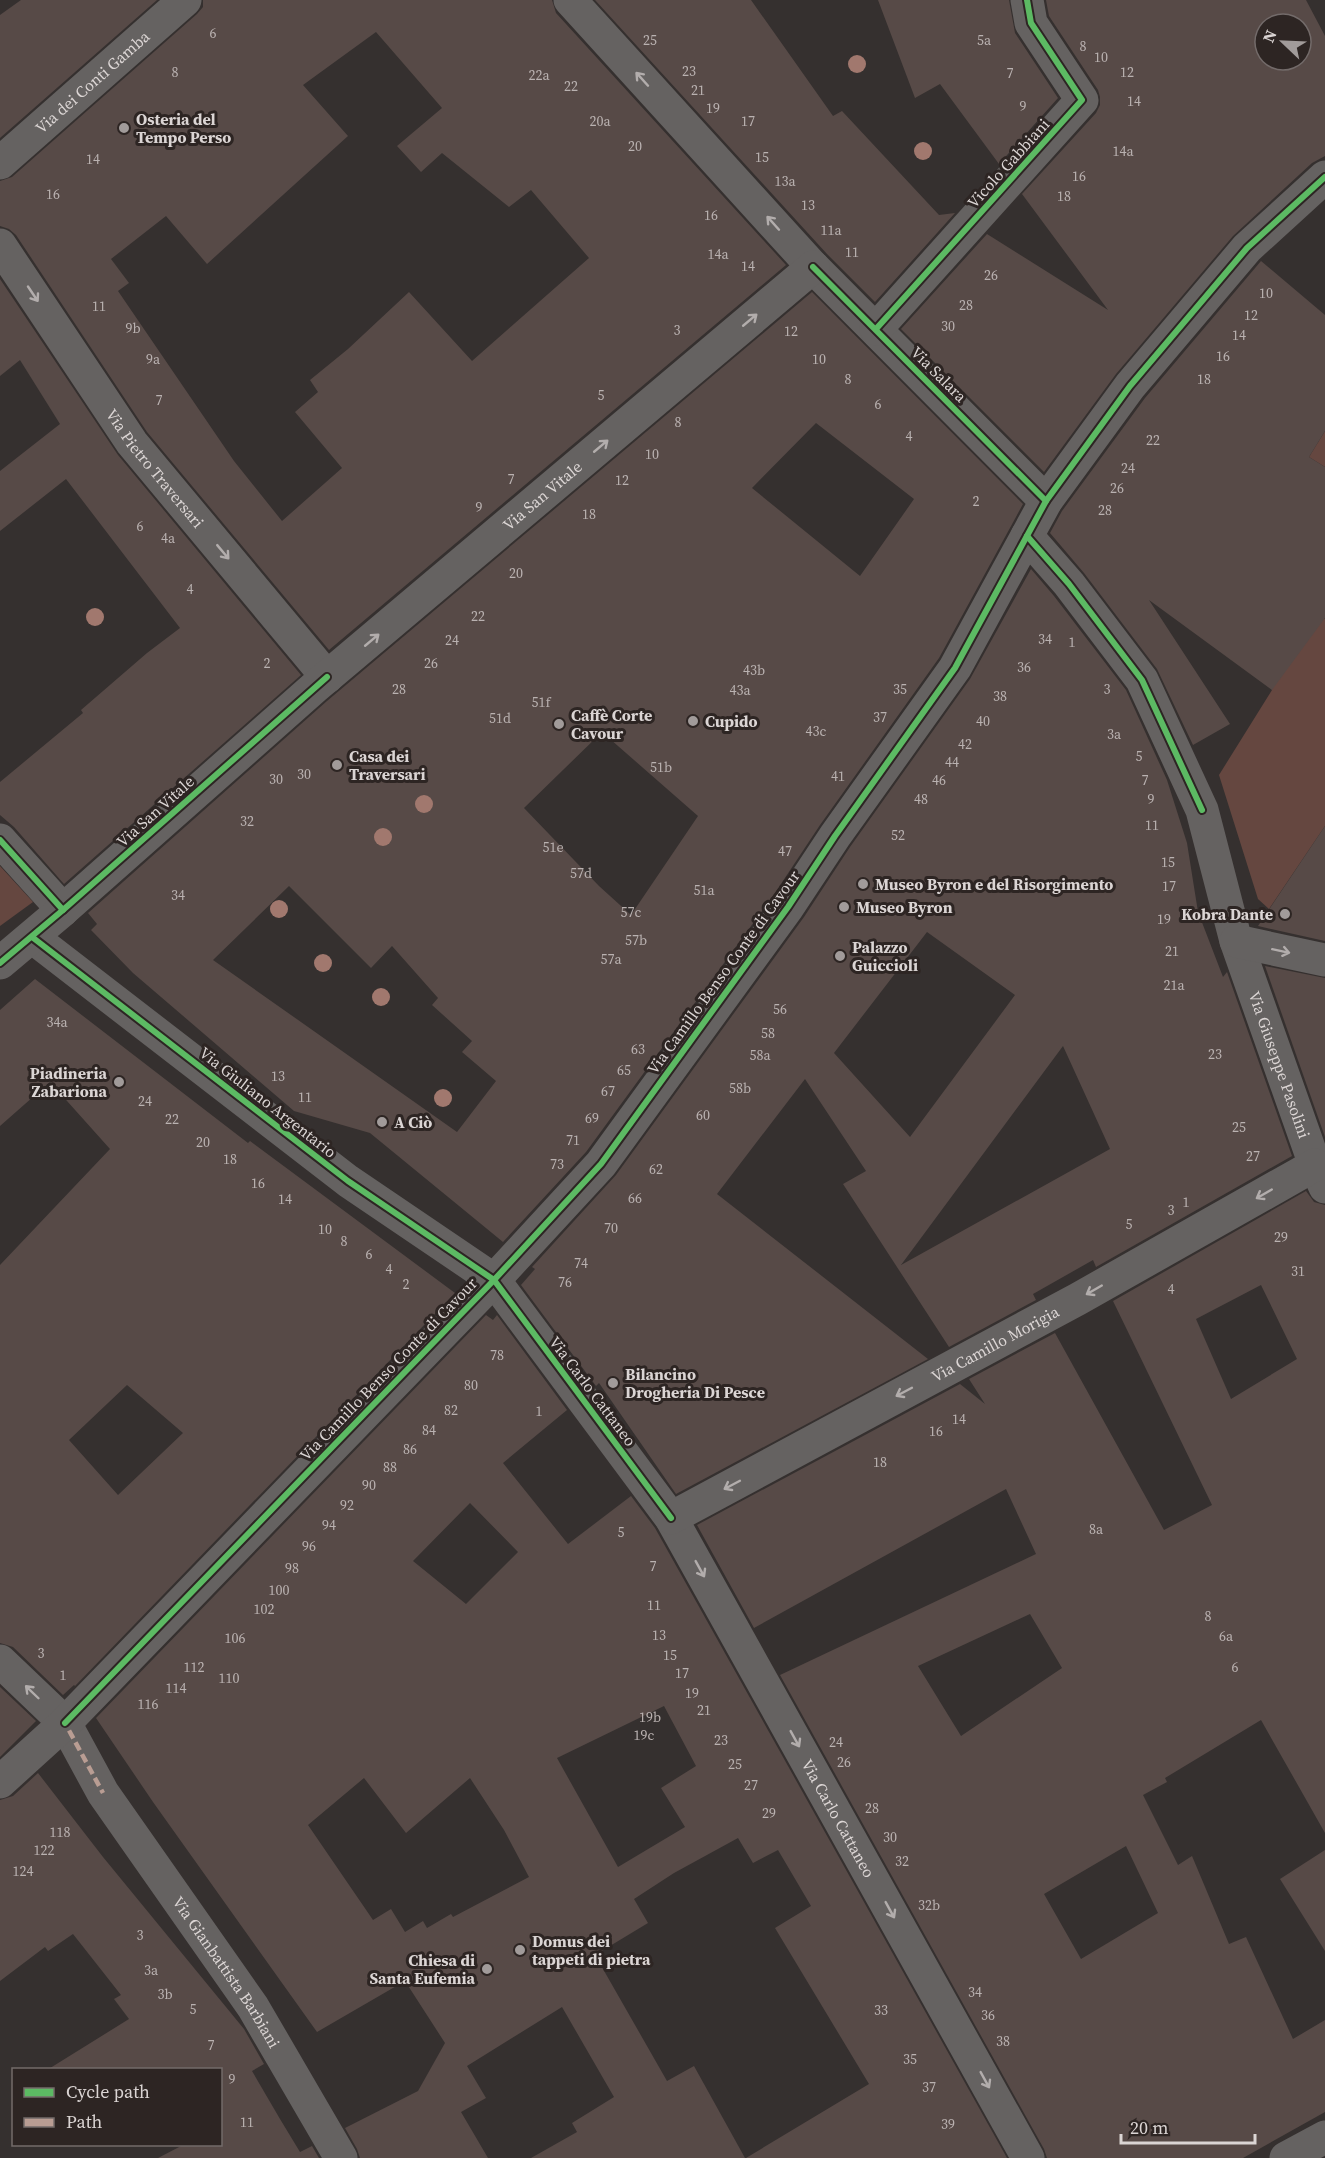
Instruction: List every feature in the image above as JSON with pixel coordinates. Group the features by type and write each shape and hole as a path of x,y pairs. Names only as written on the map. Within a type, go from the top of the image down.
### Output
{"street":[{"name":"Via dei Conti Gamba","path":"0,163 185,0"},
{"name":"Via Salara","path":"570,0 813,267 1046,501"},
{"name":"Vicolo Gabbiani","path":"876,329 1082,100 1031,23 1027,0"},
{"name":"Via Camillo Benso Conte di Cavour","path":"0,1782 64,1723 494,1280 601,1164 788,907 835,836 955,668 1046,501 1130,386 1247,248 1325,177"},
{"name":"Via Pietro Traversari","path":"0,245 132,443 327,677"},
{"name":"Via San Vitale","path":"0,963 327,677 813,267"},
{"name":"Via Giuseppe Pasolini","path":"1027,536 1068,584 1142,680 1203,810 1236,941 1320,1176"},
{"path":"0,840 63,910"},
{"name":"Via Giuliano Argentario","path":"32,937 348,1181 494,1280"},
{"path":"1236,941 1325,960"},
{"name":"Via Camillo Morigia","path":"671,1518 1078,1299 1320,1176"},
{"name":"Via Carlo Cattaneo","path":"494,1280 671,1518 1028,2158"},
{"name":"Via Gianbattista Barbiani","path":"0,1660 64,1723 104,1793 253,2007 341,2158"},
{"path":"1286,2158 1325,2137"}],"shaded area":[{"path":"1325,431 1325,467 1309,457"},
{"path":"1235,563 1325,619 1325,826 1269,909 1258,899 1219,775 1272,690"},
{"path":"0,866 33,902 0,926"}],"building":[{"path":"21,0 157,0 0,138 0,15"},
{"path":"203,0 552,0 556,13 786,265 329,650 147,432 16,235 0,226 0,181 12,177 203,7","holes":["376,32 442,108 397,146 421,172 442,153 509,207 531,190 589,258 472,361 409,292 348,349 310,380 318,392 295,412 342,468 282,521 234,461 118,291 129,283 111,259 166,216 207,264 348,136 303,85"]},
{"path":"595,0 751,0 833,116 842,111 939,215 955,213 875,302 827,254"},
{"path":"878,0 1009,0 1015,33 1058,98 999,164 940,84 915,98"},
{"path":"1046,0 1306,0 1312,12 1253,12 1253,72 1313,72 1313,13 1325,36 1325,156 1312,163 1233,236 1116,374 1044,472 901,329 987,234 1108,310 1022,194 1096,113 1100,105 1098,90 1049,16"},
{"path":"1261,261 1325,315 1325,431 1309,457 1325,467 1325,618 1272,690 1149,600 1230,724 1193,745 1157,669 1084,573 1050,533 1062,511 1145,398"},
{"path":"0,279 118,455 301,675 64,884 14,827 0,815 0,782 83,713 81,710 147,653 180,628 66,479 0,531 0,471 60,424 20,360 0,376"},
{"path":"812,292 1023,504 939,658 820,825 773,896 586,1152 503,1242 370,1133 294,1111 133,973 91,930 97,924 88,913 327,701","holes":["816,423 914,499 860,576 752,488","602,732 698,816 631,915 599,886 524,808","289,886 371,968 392,946 438,998 432,1005 472,1041 462,1052 496,1081 457,1132 213,960"]},
{"path":"1031,569 1126,690 1167,780 1187,843 1198,912 1223,977 1227,972 1292,1156 1096,1267 1093,1260 1033,1294 1036,1300 949,1347 843,1184 866,1171 805,1079 717,1194 928,1359 676,1494 599,1383 596,1386 521,1285 535,1269 532,1267 616,1175 804,917 850,847 970,679","holes":["927,932 1015,995 910,1137 834,1053","1063,1046 1110,1149 901,1265"]},
{"path":"1325,826 1325,941 1258,926"},
{"path":"1265,966 1325,978 1325,1137"},
{"path":"35,979 248,1143 250,1141 455,1293 75,1686 63,1695 13,1647 0,1643 0,1265 110,1149 50,1082 0,1126 0,1010","holes":["127,1385 183,1433 118,1495 69,1440"]},
{"path":"1306,1191 1314,1202 1325,1205 1325,1833 1261,1720 1165,1778 1167,1782 1143,1795 1178,1865 1192,1856 1229,1944 1246,1937 1293,2039 1325,2020 1325,2112 1243,2158 1047,2158 780,1675 1036,1554 1006,1489 754,1628 697,1525 960,1384 985,1404 969,1379 1055,1333 1164,1530 1212,1505 1113,1301","holes":["1261,1285 1297,1359 1231,1399 1196,1319","1030,1614 1062,1668 961,1736 918,1666","1126,1846 1158,1913 1081,1959 1044,1894"]},
{"path":"486,1315 493,1320 497,1315 567,1410 503,1463 568,1544 631,1496 655,1528 1007,2158 746,2158 869,2084 775,1928 811,1906 778,1850 753,1863 738,1838 674,1873 634,1899 648,1923 595,1955 667,2081 694,2066 745,2158 531,2158 577,2132 572,2123 614,2097 562,2007 467,2066 486,2098 461,2112 488,2158 360,2158 345,2128 418,2091 445,2043 405,1981 317,2032 96,1718","holes":["470,1503 518,1552 466,1604 413,1561","664,1706 696,1766 661,1788 685,1827 618,1867 557,1758","364,1778 406,1833 470,1778 504,1830 529,1877 453,1917 451,1914 427,1928 423,1921 405,1932 391,1909 373,1920 308,1825"]},
{"path":"0,1687 36,1721 0,1757"},
{"path":"38,1773 103,1857 244,2029 264,2064 252,2071 300,2152 312,2146 319,2158 158,2158 181,2146 222,2146 222,2068 50,2068 129,2019 114,1999 121,1995 73,1934 48,1951 45,1947 0,1981 0,1800 13,1796"},
{"path":"1325,1850 1325,1951 1280,1879"}],"marked path":[{"path":"68,1719 65,1723 103,1793"}],"cycle path":[{"path":"876,329 1082,100 1031,23 1027,0"},
{"path":"65,1723 494,1280 601,1164 788,907 835,836 955,668 1046,501 1130,386 1247,248 1325,177"},
{"path":"813,267 1046,501"},
{"path":"1027,536 1069,584 1142,680 1202,810"},
{"path":"0,963 327,677"},
{"path":"0,840 63,910"},
{"path":"32,937 348,1181 494,1280 671,1518"}],"place":[{"name":"Osteria del Tempo Perso","path":"124,128"},
{"name":"Cupido","path":"693,721"},
{"name":"Caffè Corte Cavour","path":"559,724"},
{"name":"Casa dei Traversari","path":"337,765"},
{"name":"Museo Byron e del Risorgimento","path":"863,884"},
{"name":"Museo Byron","path":"844,907"},
{"name":"Kobra Dante","path":"1285,914"},
{"name":"Palazzo Guiccioli","path":"840,956"},
{"name":"Piadineria Zabariona","path":"119,1082"},
{"name":"A Ciò","path":"382,1122"},
{"name":"Bilancino Drogheria Di Pesce","path":"613,1383"},
{"name":"Domus dei tappeti di pietra","path":"520,1950"},
{"name":"Chiesa di Santa Eufemia","path":"487,1969"}]}
